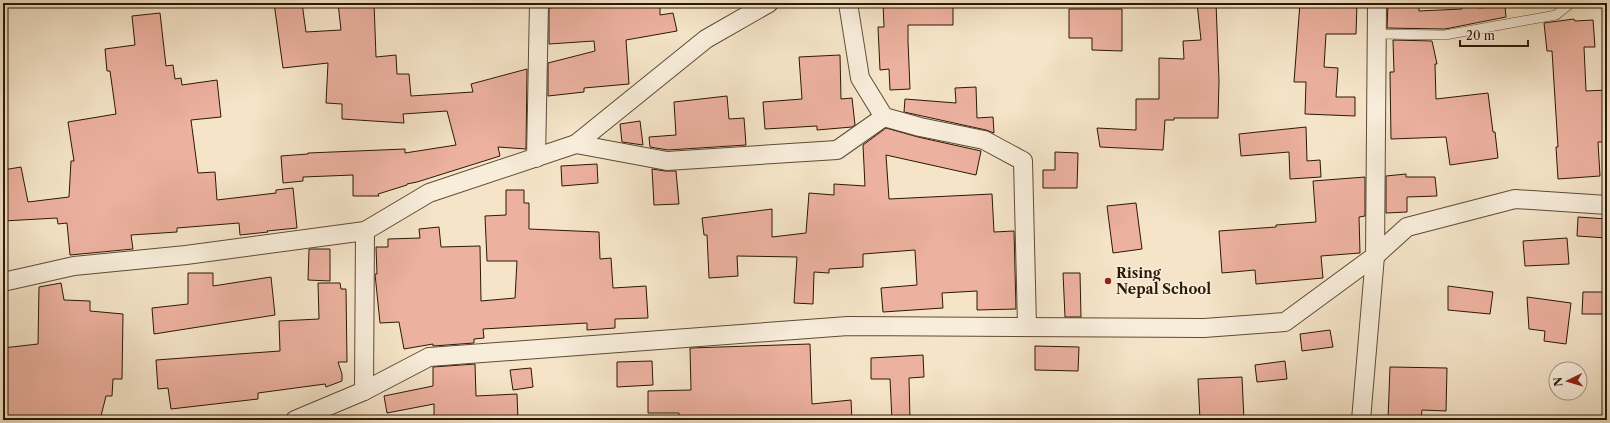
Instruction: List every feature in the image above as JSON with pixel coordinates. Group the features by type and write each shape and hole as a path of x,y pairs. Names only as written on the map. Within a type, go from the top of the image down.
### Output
{"street":[{"path":"536,158 540,3"},
{"path":"3,282 74,266 186,255 365,231 429,193 576,144 706,39 769,3"},
{"path":"848,3 860,78 884,117 920,127 984,140 1023,160 1026,326"},
{"path":"1361,420 1375,256 1376,3"},
{"path":"576,144 667,161 837,150 884,117"},
{"path":"295,420 364,391 428,358 848,326 1204,328 1285,322 1375,256 1407,227 1515,199 1607,205"},
{"path":"364,391 365,231"}],"lane":[{"path":"1377,34 1445,35 1556,14 1571,3"}],"building":[{"path":"274,3 302,3 306,32 341,30 338,3 374,3 376,57 396,55 397,74 409,74 411,96 473,92 471,84 527,69 526,149 498,147 500,156 407,184 378,194 379,196 353,196 353,175 303,177 303,181 283,183 281,156 308,153 405,149 405,153 456,145 447,111 403,114 404,123 342,119 342,104 326,103 328,63 283,68"},
{"path":"592,3 660,3 660,15 673,13 677,31 626,40 629,84 584,88 584,92 548,96 548,63 595,51 594,41 549,44 549,8"},
{"path":"883,3 953,3 953,25 908,25 910,89 890,90 889,69 880,70 878,27 884,27"},
{"path":"1197,3 1216,3 1219,81 1218,118 1174,118 1174,120 1165,120 1163,150 1100,147 1097,128 1136,130 1136,99 1159,99 1159,58 1184,59 1183,41 1201,40"},
{"path":"1300,3 1357,3 1356,34 1326,34 1324,67 1338,68 1336,97 1355,97 1355,116 1305,114 1306,82 1294,82"},
{"path":"1388,3 1419,3 1419,11 1462,9 1462,3 1478,3 1479,8 1505,6 1506,17 1445,29 1387,28"},
{"path":"1069,9 1122,9 1122,51 1092,50 1092,38 1069,38"},
{"path":"160,13 166,66 173,65 175,79 181,78 182,85 217,80 221,117 191,120 198,173 215,172 217,200 276,193 276,190 293,188 297,228 240,235 239,223 177,228 177,232 131,235 133,249 70,255 67,223 58,224 57,218 3,221 3,170 21,167 28,202 69,197 71,161 74,161 68,122 116,114 110,71 107,71 105,49 135,45 132,16"},
{"path":"1574,19 1575,21 1593,20 1595,47 1584,47 1586,91 1607,90 1607,142 1598,142 1600,176 1558,179 1556,147 1558,147 1552,51 1547,51 1544,23"},
{"path":"1393,40 1432,41 1437,64 1435,64 1436,99 1488,93 1498,158 1450,165 1446,137 1391,139 1390,72 1394,72"},
{"path":"840,55 841,99 852,98 855,125 852,127 817,130 817,126 765,129 763,102 802,99 799,57"},
{"path":"976,87 977,118 993,117 994,133 904,112 905,99 956,103 955,88"},
{"path":"727,96 729,119 744,118 746,145 668,150 650,147 649,137 676,135 674,102"},
{"path":"640,121 643,145 622,142 620,124"},
{"path":"1306,127 1307,161 1320,160 1321,177 1290,179 1289,152 1241,156 1239,134"},
{"path":"886,128 918,137 981,151 976,175 886,155 889,199 992,194 994,232 1014,231 1016,309 977,310 977,291 942,293 943,308 883,312 881,288 917,285 915,250 863,254 863,267 829,269 829,273 814,272 813,304 794,303 797,257 737,256 738,276 709,278 707,235 704,235 702,218 772,209 772,237 806,233 809,193 834,195 834,184 865,186 863,145"},
{"path":"1055,152 1078,153 1077,188 1043,188 1043,170 1055,170"},
{"path":"597,164 598,183 562,186 561,166"},
{"path":"652,169 676,171 679,204 654,205"},
{"path":"1406,174 1406,177 1435,177 1437,196 1407,197 1407,212 1386,213 1386,176"},
{"path":"1365,177 1365,216 1359,217 1360,253 1321,256 1323,278 1256,284 1255,270 1222,273 1219,231 1276,227 1276,225 1316,222 1313,181"},
{"path":"506,190 524,190 524,203 529,203 529,229 599,232 600,259 611,258 613,288 646,286 648,318 615,319 615,328 587,330 587,323 483,329 484,338 474,339 474,343 433,346 433,344 404,349 399,322 380,323 375,274 377,274 376,247 388,247 388,239 420,238 419,229 439,227 441,247 480,246 481,301 515,298 517,261 487,261 485,216 506,215"},
{"path":"1136,203 1142,249 1113,253 1107,206"},
{"path":"1578,217 1607,219 1607,238 1577,236"},
{"path":"1567,238 1569,264 1525,266 1523,241"},
{"path":"309,249 330,249 330,281 308,280"},
{"path":"188,273 213,273 213,286 271,277 275,315 154,334 152,308 188,304"},
{"path":"1063,273 1080,273 1081,317 1065,317"},
{"path":"61,283 64,300 90,301 90,311 123,314 122,379 113,379 112,396 106,396 100,420 7,420 7,394 3,394 3,348 38,344 39,287"},
{"path":"318,283 340,283 341,289 346,289 347,362 338,362 342,374 342,381 326,387 325,384 258,393 258,399 171,409 168,388 158,389 156,360 280,351 279,321 319,319"},
{"path":"1448,286 1493,292 1490,314 1448,310"},
{"path":"1583,292 1607,292 1607,314 1582,314"},
{"path":"1527,297 1571,303 1566,344 1544,341 1545,331 1529,329"},
{"path":"1330,330 1333,347 1302,351 1300,334"},
{"path":"810,344 812,404 851,400 852,420 679,420 679,413 648,413 648,391 691,390 690,348"},
{"path":"1035,346 1079,347 1078,371 1035,370"},
{"path":"923,355 924,377 909,378 910,420 892,420 890,379 871,379 871,358"},
{"path":"652,361 653,385 617,387 617,362"},
{"path":"1285,361 1287,379 1257,382 1255,365"},
{"path":"475,364 476,396 517,394 518,420 434,420 434,404 387,413 384,396 433,386 433,367"},
{"path":"1390,367 1447,368 1446,411 1422,410 1421,420 1388,420"},
{"path":"531,368 533,387 513,390 510,370"},
{"path":"1242,377 1244,420 1200,420 1198,379"}],"place":[{"name":"Rising Nepal School","path":"1108,281"}]}
